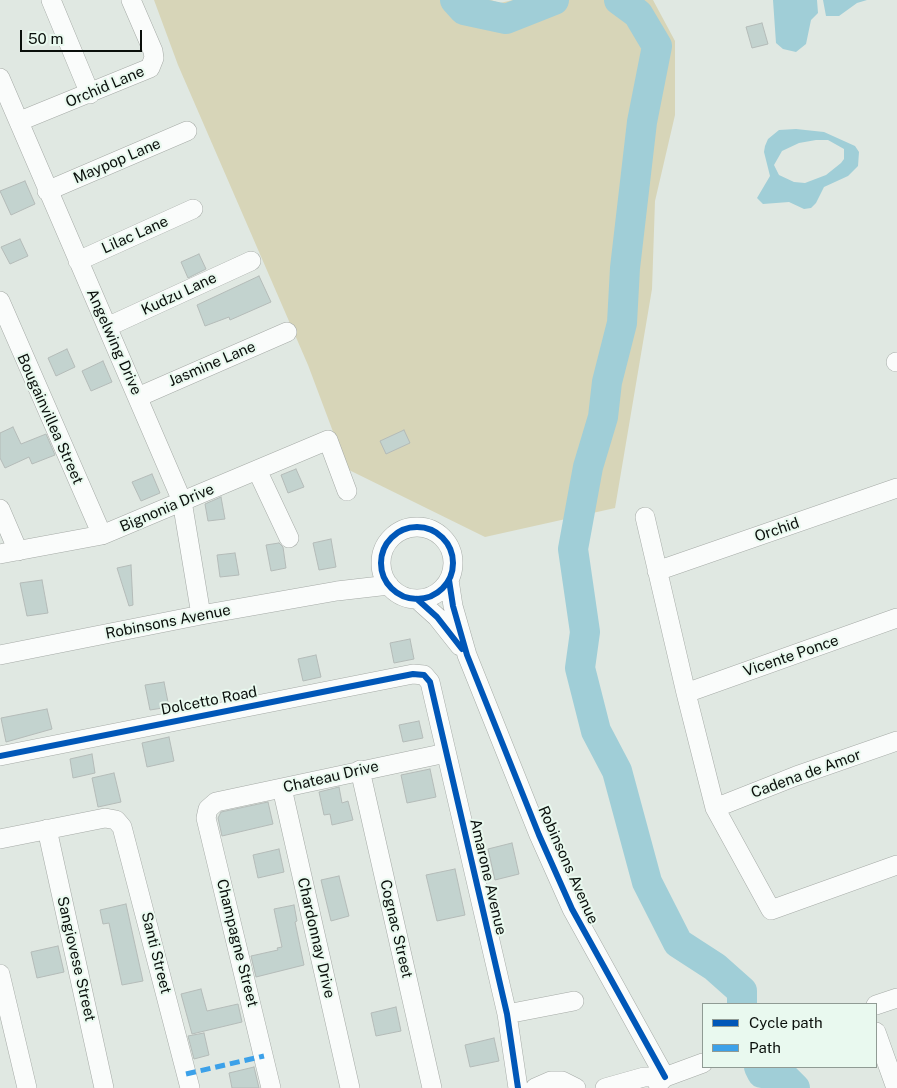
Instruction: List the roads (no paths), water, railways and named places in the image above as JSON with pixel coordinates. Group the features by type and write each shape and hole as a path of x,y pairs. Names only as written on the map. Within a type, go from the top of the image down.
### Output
{"street":[{"path":"51,0 90,94"},
{"name":"Orchid Lane","path":"20,121 144,72 153,63 153,51 131,0"},
{"name":"Angelwing Drive","path":"0,78 182,501 201,615"},
{"name":"Maypop Lane","path":"48,191 188,131"},
{"name":"Lilac Lane","path":"78,261 193,209"},
{"name":"Kudzu Lane","path":"107,326 251,261"},
{"name":"Bougainvillea Street","path":"0,302 102,536"},
{"name":"Jasmine Lane","path":"138,397 287,332"},
{"name":"Bignonia Drive","path":"9,553 102,536 328,440 347,491"},
{"path":"257,470 289,538"},
{"name":"Orchid","path":"657,571 897,488"},
{"path":"0,509 9,553"},
{"path":"645,517 715,808 771,910 897,865"},
{"path":"419,527 441,536 449,545 453,556 453,568 449,580 436,594 417,599 402,595 389,585 384,576 381,564 383,552 388,542 402,531 419,527"},
{"name":"Robinsons Avenue","path":"337,591 366,575 381,564"},
{"name":"Robinsons Avenue","path":"449,580 453,606 467,655 539,835 572,909 666,1079"},
{"name":"Robinsons Avenue","path":"0,654 201,615 337,591 389,585"},
{"name":"Robinsons Avenue","path":"417,599 437,617 467,655"},
{"name":"Vicente Ponce","path":"686,693 897,618"},
{"name":"Dolcetto Road","path":"0,756 413,674 424,674"},
{"name":"Amarone Avenue","path":"424,674 430,682 507,1014 518,1088"},
{"name":"Cadena de Amor","path":"715,808 796,776 897,741"},
{"name":"Chateau Drive","path":"216,802 446,753"},
{"name":"Cognac Street","path":"360,770 432,1088"},
{"name":"Chardonnay Drive","path":"282,788 350,1088"},
{"name":"Champagne Street","path":"216,802 208,809 206,818 271,1088"},
{"name":"Santi Street","path":"47,829 105,818 116,820 122,827 126,836 190,1088"},
{"path":"0,839 47,829"},
{"name":"Sangiovese Street","path":"47,829 104,1088"},
{"path":"0,974 27,1088"},
{"path":"877,1005 897,998"},
{"path":"507,1014 574,1000"},
{"path":"877,1035 896,1088"},
{"name":"Amarone Avenue","path":"514,1051 523,1067 538,1086"},
{"path":"605,1088 644,1077 666,1079 702,1063"},
{"path":"538,1086 562,1081 576,1088"}],"water":[{"path":"773,0 817,0 818,13 811,20 806,44 796,52 783,49 776,43"},
{"path":"823,0 867,0 857,3 839,16 826,16"},
{"path":"796,129 824,132 855,146 859,152 858,166 848,176 824,187 816,203 811,208 804,209 789,202 763,204 757,198 770,176 764,152 765,146 768,139 779,130","holes":["828,140 844,149 844,159 826,175 805,183 794,182 779,175 774,165 782,151 799,143"]}],"waterway":[{"path":"455,0 464,10 506,19 554,0"},
{"path":"619,0 638,14 657,46 642,122 625,268 622,323 607,382 603,417 588,467 573,549 585,632 580,668 596,731 617,771 647,882 678,943 715,967 742,991 742,1003"},
{"path":"760,1068 762,1073 781,1074 795,1088"}]}
